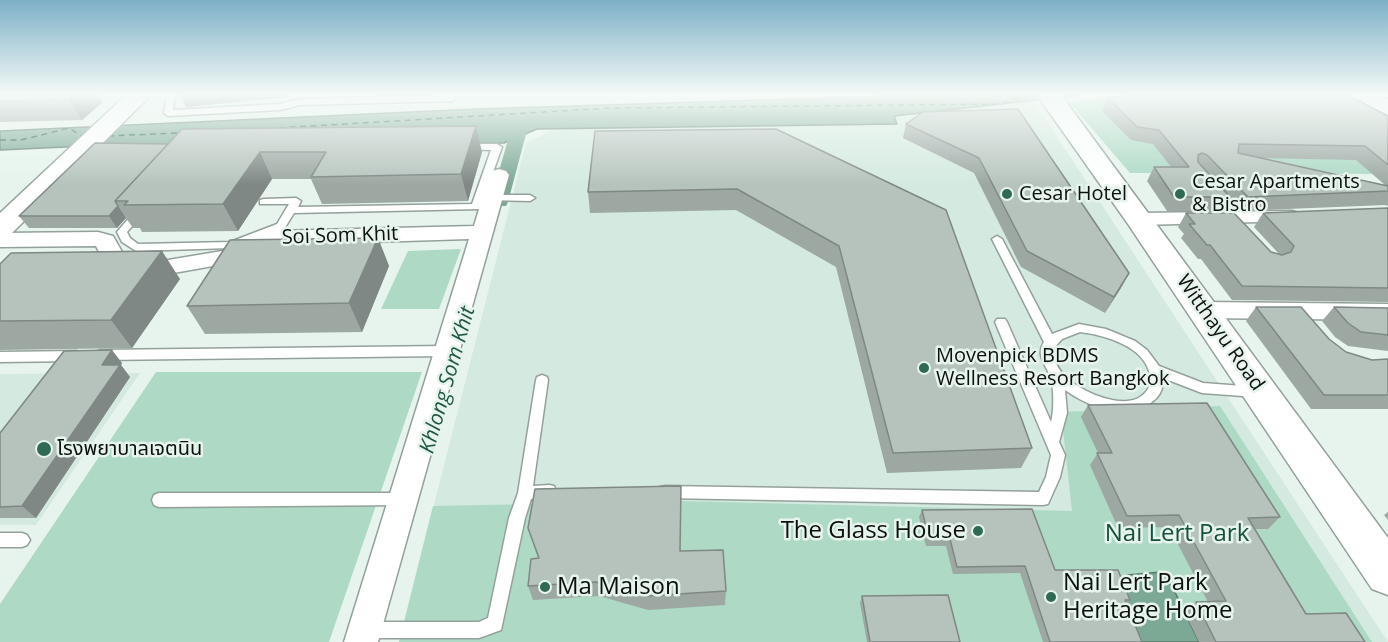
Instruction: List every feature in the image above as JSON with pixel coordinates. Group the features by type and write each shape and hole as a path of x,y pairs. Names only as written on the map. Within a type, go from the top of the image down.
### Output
{"main road":[{"path":"0,230 108,125"},
{"name":"Witthayu Road","path":"1071,125 1204,310 1388,574"}],"street":[{"path":"363,636 499,175"},
{"path":"1139,219 1239,224 1317,216"},
{"name":"Soi Som Khit","path":"0,240 98,239 105,241 113,259 120,264 168,267 233,256 277,232 483,232"},
{"path":"1204,310 1388,312"},
{"path":"1298,311 1320,339"}],"lane":[{"path":"290,210 477,207 497,147 450,148"},
{"path":"1208,186 1239,224"},
{"path":"491,198 530,198"},
{"path":"146,205 122,232 126,240 135,248 231,245 277,232 296,201 264,202"},
{"path":"998,239 1050,342"},
{"path":"655,492 1043,499 1053,477 1058,455 1000,322"},
{"path":"1079,328 1097,330 1116,336 1133,345 1147,357 1156,370 1158,382 1155,393 1146,401 1132,406 1097,403 1079,395 1057,378 1047,361 1047,348 1050,342 1064,331 1079,328"},
{"path":"0,357 446,351"},
{"path":"1156,370 1202,388 1261,392"},
{"path":"1053,440 1060,413 1057,378"},
{"path":"363,636 479,630 495,624 517,518 525,493 542,380"},
{"path":"525,493 566,491"},
{"path":"159,500 403,499"},
{"path":"0,540 22,540"}],"shaded area":[{"path":"131,125 828,125 537,129 504,143 87,146 0,150 0,131"},
{"path":"1049,125 1388,642 399,642 526,143 555,129"},
{"name":"โรงพยาบาลเจตนิน","path":"140,373 36,525 0,525 0,374"},
{"path":"1161,572 1173,588 1199,642 1133,642 1117,581 1127,575"}],"green space":[{"path":"1089,125 1354,125 1388,174 1130,173"},
{"path":"461,249 439,309 381,309 408,251"},
{"path":"156,372 422,372 329,642 0,642 0,604"},
{"name":"Nai Lert Park","path":"1220,406 1372,642 399,642 433,506 681,501 1072,511 1061,412"}],"building":[{"path":"908,125 1029,125 1129,273 1114,297 1027,251 979,158"},
{"path":"1135,125 1388,125 1388,165 1365,146 1239,144 1238,153 1388,186 1388,191 1248,197 1207,155 1202,153 1198,155 1198,162 1230,197 1174,197 1154,167 1189,167 1159,130"},
{"path":"476,126 461,174 311,177 326,152 260,152 223,204 124,205 128,201 115,201 182,129"},
{"name":"Movenpick BDMS Wellness Resort Bangkok","path":"776,129 946,210 1032,448 893,453 839,246 737,189 588,192 595,131"},
{"path":"95,143 168,144 115,201 118,206 109,216 19,216"},
{"path":"1388,208 1388,288 1242,286 1210,245 1207,245 1189,224 1195,224 1186,213 1234,213 1271,252 1282,255 1291,252 1294,246 1263,213"},
{"path":"378,238 349,303 187,306 230,240"},
{"path":"162,251 111,320 0,321 0,264 11,253"},
{"path":"1256,307 1301,307 1329,339 1346,352 1372,360 1388,359 1388,395 1324,395"},
{"path":"1334,307 1388,308 1388,335 1361,332 1348,323"},
{"path":"112,350 102,365 120,365 22,506 0,507 0,433 64,351"},
{"path":"1207,403 1280,517 1248,518 1306,614 1346,613 1365,642 1216,642 1196,602 1226,601 1179,515 1127,516 1097,453 1112,453 1088,405"},
{"path":"681,486 680,551 723,550 726,591 646,596 596,582 528,586 531,559 539,558 528,528 535,489"},
{"path":"1032,509 1055,570 1118,570 1130,600 1125,600 1142,642 1050,642 1025,566 957,567 950,539 929,539 922,510"},
{"path":"948,595 960,642 870,642 862,596"}],"waterway":[{"name":"Khlong Som Khit","path":"499,202 520,125"}],"ferry route":[{"path":"279,128 329,125"},
{"path":"0,140 21,140 69,128 83,137"},
{"path":"108,136 179,133"}],"place":[{"name":"Cesar Hotel","path":"1007,194"},
{"name":"Cesar Apartments & Bistro","path":"1180,194"},
{"name":"Movenpick BDMS Wellness Resort Bangkok","path":"924,368"},
{"name":"โรงพยาบาลเจตนิน","path":"44,449"},
{"name":"The Glass House","path":"978,531"},
{"name":"Ma Maison","path":"545,587"},
{"name":"Nai Lert Park Heritage Home","path":"1051,597"}]}
